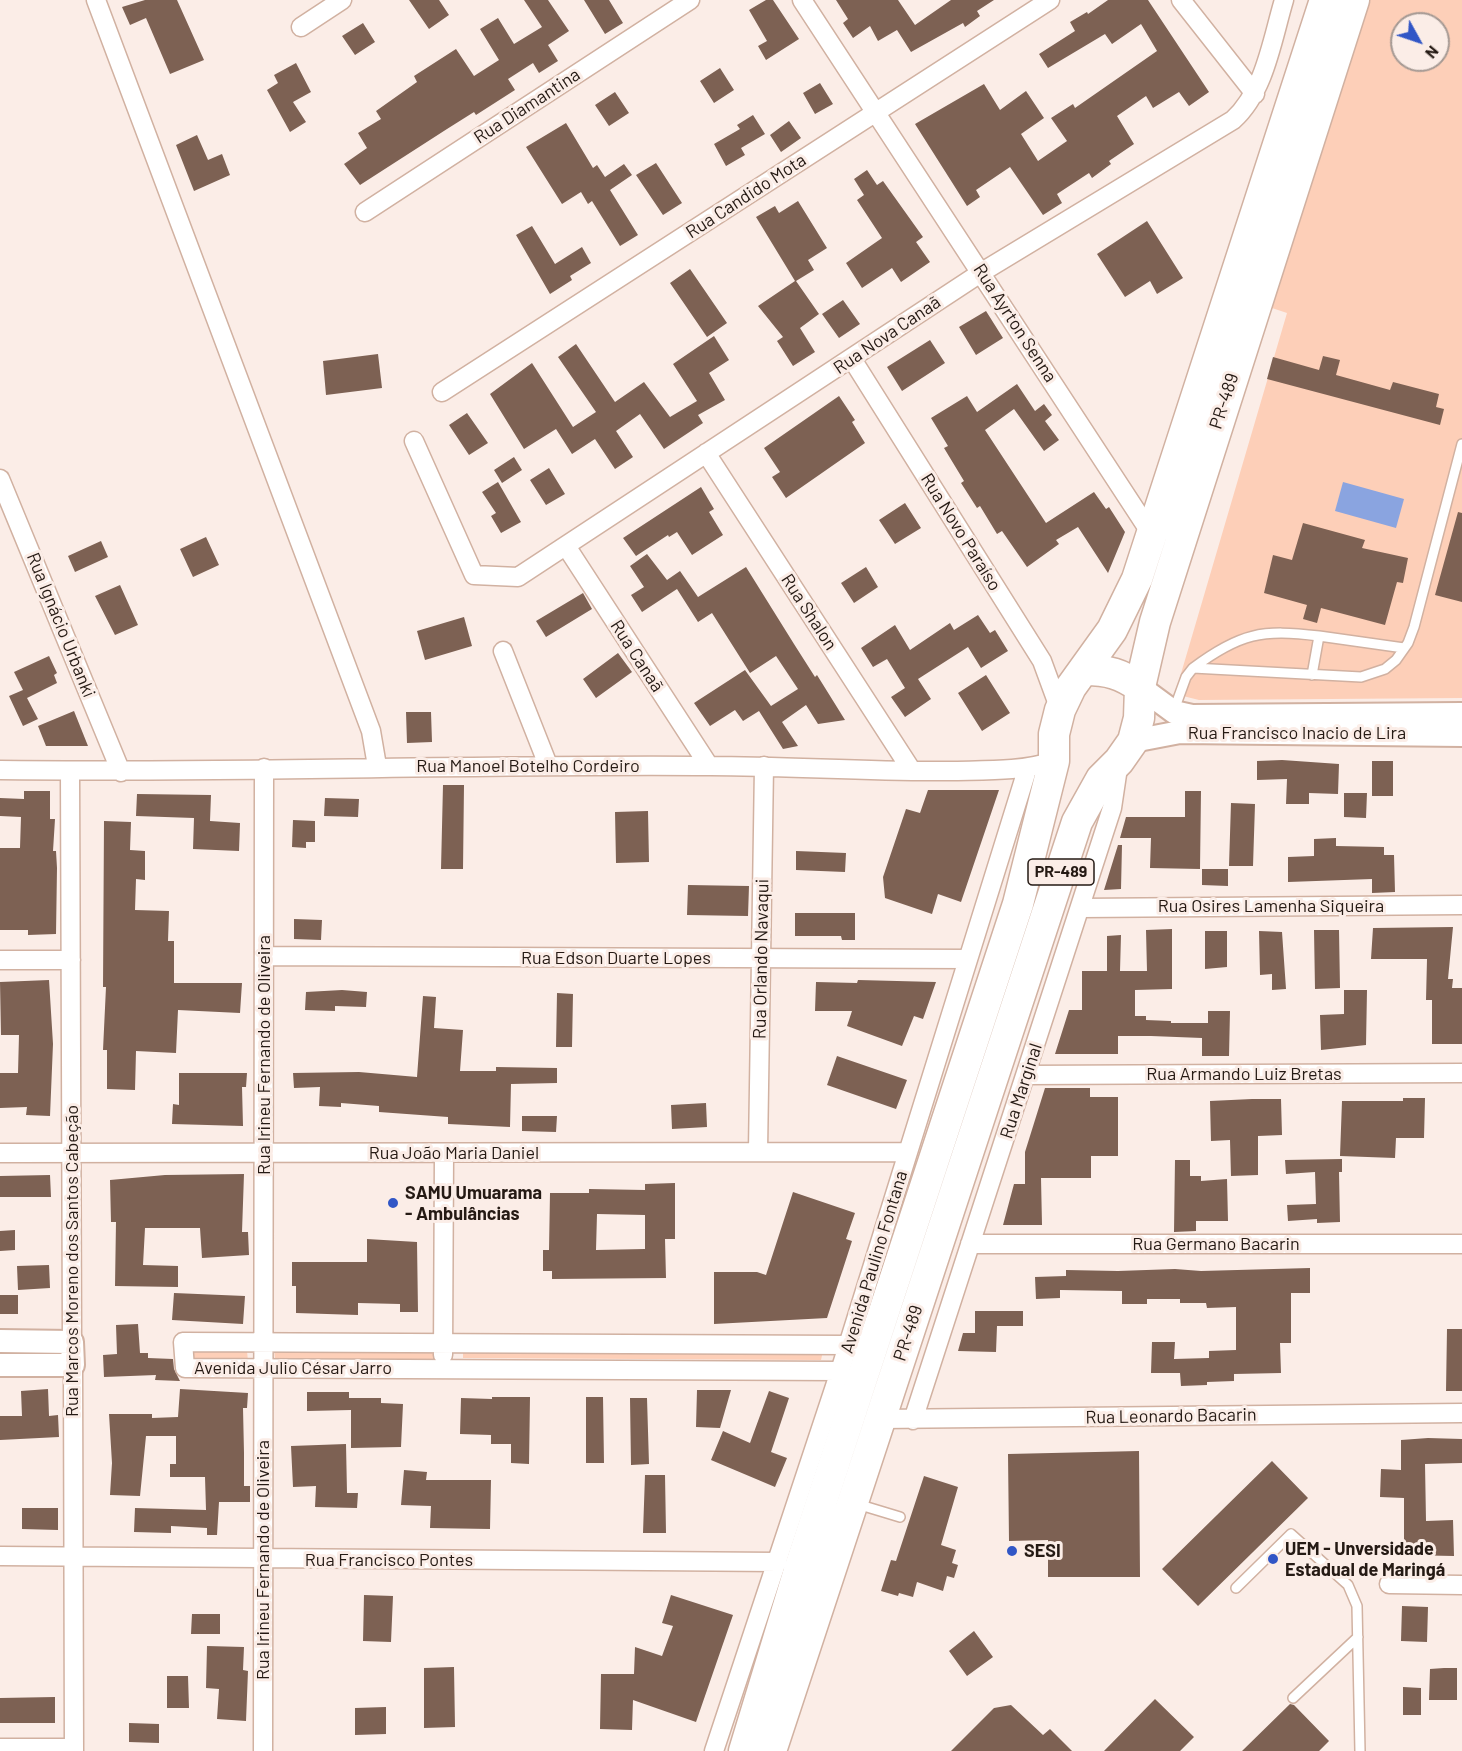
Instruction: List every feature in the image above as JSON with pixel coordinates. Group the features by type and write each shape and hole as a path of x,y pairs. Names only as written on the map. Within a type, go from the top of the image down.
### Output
{"main road":[{"name":"PR-489","path":"744,1751 800,1567 1018,904 1041,766 1054,735 1060,710 1071,687 1085,670 1124,608 1152,535 1325,0"},
{"name":"PR-489","path":"771,1751 1077,822 1118,760 1138,718 1140,687 1148,646 1182,532 1354,0"},
{"path":"1085,670 1106,670 1122,675 1140,687"},
{"path":"1041,766 1075,774 1118,760"}],"street":[{"path":"96,0 371,731 377,766"},
{"path":"301,27 342,0"},
{"name":"Rua Diamantina","path":"365,212 690,0"},
{"name":"Rua Ayrton Senna","path":"802,0 1152,535"},
{"name":"Rua Candido Mota","path":"442,392 1050,0"},
{"path":"1181,0 1255,94"},
{"path":"1255,94 1284,0"},
{"name":"Rua Nova Canaã","path":"414,441 474,575 519,577 982,272 1233,120 1246,108 1255,94"},
{"name":"Rua Novo Paraíso","path":"852,359 1042,661 1060,710"},
{"name":"Rua Shalon","path":"706,453 912,771"},
{"name":"Rua Ignácio Urbanki","path":"0,479 121,772"},
{"name":"Rua Canaã","path":"566,546 708,765"},
{"path":"503,651 548,765"},
{"name":"Rua Francisco Inacio de Lira","path":"1140,687 1174,712"},
{"path":"1174,712 1192,716 1462,714"},
{"name":"Rua Francisco Inacio de Lira","path":"1118,760 1180,732 1462,735"},
{"name":"Rua Marginal","path":"913,1420 1081,908 1112,808 1118,760"},
{"name":"Rua Manoel Botelho Cordeiro","path":"0,770 121,772 377,766 708,765 912,771 1041,766"},
{"name":"Rua Orlando Navaqui","path":"758,1151 764,766"},
{"name":"Avenida Paulino Fontana","path":"714,1751 840,1371 968,959 1041,766"},
{"name":"Rua Irineu Fernando de Oliveira","path":"264,768 264,1342"},
{"name":"Rua Marcos Moreno dos Santos Cabeção","path":"70,771 74,1749"},
{"name":"Rua Osires Lamenha Siqueira","path":"1081,908 1462,905"},
{"name":"Rua Edson Duarte Lopes","path":"264,956 968,959"},
{"path":"0,960 71,960"},
{"name":"Rua Armando Luiz Bretas","path":"1026,1075 1462,1072"},
{"name":"Rua João Maria Daniel","path":"0,1153 908,1152"},
{"path":"443,1369 444,1153"},
{"name":"Rua Germano Bacarin","path":"970,1245 1462,1244"},
{"path":"0,1341 72,1342"},
{"name":"Avenida Julio César Jarro","path":"840,1371 185,1368 183,1342 848,1346"},
{"path":"263,1368 264,1342"},
{"path":"0,1365 73,1365"},
{"name":"Rua Irineu Fernando de Oliveira","path":"263,1368 263,1751"},
{"name":"Rua Leonardo Bacarin","path":"880,1419 1462,1413"},
{"name":"Rua Francisco Pontes","path":"0,1556 778,1562"},
{"path":"1389,1584 1462,1585"},
{"path":"0,1748 74,1749"}],"lane":[{"path":"1193,668 1361,677 1374,674 1396,660 1414,627 1462,444"},
{"path":"1174,712 1183,683 1193,668 1239,639 1258,634 1319,636 1404,648"},
{"path":"1312,675 1319,636"},
{"path":"852,1502 900,1517"},
{"path":"1236,1588 1291,1534 1348,1585 1357,1606 1360,1751"},
{"path":"1293,1698 1358,1636"}],"shaded area":[{"path":"1368,0 1462,0 1462,698 1199,700 1175,694 1287,313 1269,307"},
{"path":"274,1349 437,1350 437,1360 275,1359"},
{"path":"192,1350 247,1351 248,1361 192,1361"},
{"path":"463,1350 823,1351 821,1360 463,1358"}],"water":[{"path":"1343,482 1404,499 1396,528 1335,511"}],"building":[{"path":"145,0 177,0 204,60 170,74 146,18 130,25 122,7"},
{"path":"409,0 439,0 449,15 429,29"},
{"path":"524,0 548,0 569,31 548,45 558,61 539,73 533,63 508,79 515,90 476,115 474,112 360,185 344,164 367,148 358,133 381,119 376,111 417,82 414,76 456,49 474,76 499,60 480,29 498,18 514,44 542,27"},
{"path":"584,0 609,0 623,23 605,34"},
{"path":"766,0 773,0 799,39 766,60 758,46 767,41 749,10"},
{"path":"836,0 898,0 915,25 951,0 994,0 977,11 980,16 965,27 963,23 911,52 897,30 878,41 870,26 853,38 843,23 848,19"},
{"path":"1108,0 1148,0 1209,92 1189,106 1179,92 1153,108 1146,96 1117,116 1134,144 1109,161 1111,164 1092,178 1089,173 1057,194 1062,203 1043,215 1010,167 976,190 980,197 967,206 915,124 984,84 1000,110 1026,91 1044,118 1021,134 1038,161 1067,141 1051,118 1073,104 1075,108 1157,51 1141,24 1112,44 1105,34 1048,68 1039,54 1075,31 1070,22 1087,12 1088,14"},
{"path":"363,23 375,42 355,55 342,36"},
{"path":"296,63 311,92 293,102 306,122 290,132 267,90 278,83 274,75"},
{"path":"720,68 734,90 714,103 700,81"},
{"path":"820,83 833,104 815,114 803,93"},
{"path":"615,92 629,113 609,126 595,105"},
{"path":"753,115 765,134 741,148 745,155 726,166 714,144 740,129 737,125"},
{"path":"789,121 801,138 781,152 770,135"},
{"path":"566,123 593,168 597,165 605,177 624,164 632,175 610,190 638,235 620,246 592,201 588,204 581,192 562,204 526,147"},
{"path":"197,135 208,160 222,154 230,175 194,191 176,145"},
{"path":"656,163 682,203 663,215 636,175"},
{"path":"867,170 877,185 883,181 923,237 916,242 930,262 901,282 892,268 862,288 846,263 882,238 857,200 864,195 854,179"},
{"path":"798,201 827,248 808,260 814,270 796,281 819,314 800,328 815,352 793,366 777,341 783,337 758,306 795,281 756,217 775,206 779,213"},
{"path":"1147,221 1183,278 1157,294 1150,281 1125,297 1097,254"},
{"path":"532,226 555,264 582,247 591,263 570,276 572,280 550,294 516,235"},
{"path":"690,269 727,323 707,337 670,283"},
{"path":"843,300 860,324 839,338 822,314"},
{"path":"986,311 1003,338 976,355 959,327"},
{"path":"714,336 729,360 709,373 725,400 698,415 703,423 664,449 640,414 616,431 633,457 615,469 595,439 572,454 556,429 524,449 490,394 532,363 573,427 596,412 558,357 576,344 615,402 644,382 670,417 697,401 673,364"},
{"path":"930,340 945,363 902,391 887,367"},
{"path":"378,354 382,388 326,395 323,361"},
{"path":"1323,356 1340,360 1336,375 1390,390 1393,382 1439,394 1436,407 1444,409 1440,425 1267,379 1273,357 1319,370"},
{"path":"1017,384 1035,411 1044,404 1052,415 1045,421 1059,440 1044,451 1014,409 985,430 1046,523 1094,492 1106,509 1109,507 1125,532 1108,573 1078,527 1056,540 1059,544 1027,567 1002,531 997,534 980,506 977,508 961,483 964,481 944,448 948,446 931,418 967,396 977,412"},
{"path":"839,396 855,420 852,422 865,443 786,498 772,477 780,472 764,448"},
{"path":"467,413 488,443 469,455 449,425"},
{"path":"514,457 522,470 502,483 494,470"},
{"path":"549,468 565,494 546,505 530,480"},
{"path":"498,482 521,522 501,533 491,516 496,513 482,492"},
{"path":"701,487 714,509 709,512 723,535 692,555 677,532 669,537 668,535 636,556 623,538"},
{"path":"905,503 921,528 895,544 879,520"},
{"path":"1458,512 1462,513 1462,602 1435,595"},
{"path":"1303,523 1365,540 1362,548 1408,558 1403,583 1397,582 1385,625 1321,608 1317,623 1303,619 1307,605 1264,593 1273,555 1292,560"},
{"path":"206,537 219,565 193,577 180,549"},
{"path":"101,541 108,557 75,572 68,556"},
{"path":"647,554 667,580 680,571 698,597 746,567 815,677 817,675 845,720 818,724 806,705 782,722 798,746 783,749 759,711 743,721 735,710 710,726 694,703 745,670 771,706 798,689 776,656 750,673 712,613 698,622 677,589 642,612 631,595 644,587 630,566"},
{"path":"866,567 878,587 854,603 841,583"},
{"path":"120,585 138,625 115,635 95,596"},
{"path":"583,593 592,609 546,637 536,621"},
{"path":"978,615 990,633 995,630 1008,651 981,668 968,647 918,679 931,699 905,717 891,697 905,688 887,659 873,667 861,648 895,625 910,650 950,623 954,630"},
{"path":"464,617 472,646 425,660 417,631"},
{"path":"618,653 632,672 596,698 583,679"},
{"path":"49,656 57,673 54,675 57,683 27,698 38,719 23,726 9,696 23,690 14,672"},
{"path":"986,675 1010,713 982,731 958,693"},
{"path":"74,711 88,746 46,746 38,726"},
{"path":"406,712 431,712 432,742 407,743"},
{"path":"1282,760 1339,764 1338,794 1309,793 1309,804 1286,804 1287,779 1257,780 1257,761"},
{"path":"1372,761 1393,761 1393,796 1372,796"},
{"path":"443,785 464,785 463,869 441,869"},
{"path":"928,790 999,790 961,902 938,894 932,914 885,898 883,877 906,809 920,813"},
{"path":"24,791 50,791 50,819 55,819 53,851 56,851 57,868 56,934 28,935 28,930 0,930 0,848 20,848 21,817 0,816 0,798 24,799"},
{"path":"1185,791 1201,791 1200,869 1150,868 1151,838 1120,838 1126,817 1185,817"},
{"path":"1344,793 1367,793 1366,818 1344,817"},
{"path":"137,794 211,795 210,821 240,823 239,851 193,849 194,818 136,816"},
{"path":"325,798 359,799 358,817 324,816"},
{"path":"1231,803 1255,804 1253,866 1229,866"},
{"path":"648,811 649,862 616,863 615,812"},
{"path":"293,820 315,821 315,842 306,842 306,848 292,847"},
{"path":"104,821 131,822 130,850 145,851 145,880 136,879 135,910 169,911 168,941 174,941 174,983 242,983 240,1013 178,1010 176,1053 136,1051 135,1090 107,1089 107,1050 103,1050 106,987 103,987"},
{"path":"1336,838 1336,846 1384,847 1384,855 1394,855 1395,892 1372,893 1372,879 1288,882 1288,857 1314,856 1314,839"},
{"path":"1118,845 1122,845 1121,889 1104,890"},
{"path":"796,851 846,853 845,872 796,870"},
{"path":"1202,869 1228,869 1228,886 1202,885"},
{"path":"688,885 749,886 748,916 687,915"},
{"path":"795,913 855,913 855,940 842,940 841,936 795,936"},
{"path":"294,919 322,920 321,940 294,939"},
{"path":"1453,927 1448,979 1453,979 1452,988 1462,988 1462,1044 1432,1044 1432,1000 1426,1000 1427,959 1371,959 1373,928"},
{"path":"1172,929 1172,989 1135,990 1135,1016 1146,1016 1146,1020 1171,1021 1171,1023 1208,1023 1208,1011 1230,1011 1229,1056 1202,1056 1202,1038 1151,1036 1118,1036 1118,1054 1055,1054 1069,1010 1082,1010 1082,971 1107,971 1107,936 1121,935 1120,971 1147,971 1146,930"},
{"path":"1314,930 1339,930 1340,988 1315,989"},
{"path":"1205,931 1227,931 1227,967 1205,969"},
{"path":"1259,931 1282,932 1286,989 1272,990 1272,974 1260,975"},
{"path":"49,980 53,1044 50,1116 26,1115 27,1107 0,1108 0,1073 18,1073 19,1035 1,1035 0,982"},
{"path":"858,980 936,982 923,1019 914,1016 902,1046 847,1026 852,1011 815,1011 816,982 857,983"},
{"path":"342,990 367,992 366,1007 335,1006 335,1011 305,1010 306,992"},
{"path":"1344,990 1367,990 1366,1045 1321,1050 1320,1015 1344,1014"},
{"path":"557,993 573,994 572,1047 556,1047"},
{"path":"423,996 436,997 434,1028 463,1030 460,1071 496,1071 496,1067 557,1068 557,1083 511,1084 510,1127 448,1124 448,1117 379,1112 379,1106 341,1103 341,1107 319,1106 320,1087 294,1088 293,1073 359,1072 417,1077"},
{"path":"837,1056 907,1080 896,1109 827,1085"},
{"path":"179,1073 247,1073 246,1087 242,1087 243,1126 172,1124 173,1104 179,1105"},
{"path":"1045,1088 1090,1088 1090,1097 1118,1097 1118,1156 1091,1156 1091,1178 1041,1178 1042,1225 1003,1225 1014,1184 1025,1184 1025,1152"},
{"path":"1403,1098 1425,1098 1424,1138 1396,1138 1395,1158 1340,1156 1342,1101 1403,1101"},
{"path":"1281,1099 1282,1135 1258,1136 1258,1175 1231,1176 1230,1140 1211,1141 1210,1101"},
{"path":"706,1103 707,1127 672,1129 671,1105"},
{"path":"522,1116 557,1116 556,1132 522,1131"},
{"path":"1342,1159 1342,1172 1339,1172 1340,1222 1317,1223 1317,1219 1288,1221 1287,1205 1316,1204 1315,1172 1286,1174 1285,1160"},
{"path":"1175,1160 1190,1160 1190,1176 1201,1176 1201,1181 1227,1179 1228,1221 1196,1221 1196,1231 1174,1232"},
{"path":"244,1174 242,1232 248,1232 249,1255 202,1258 200,1228 145,1228 143,1265 178,1266 178,1287 115,1286 116,1222 111,1222 110,1180 165,1175"},
{"path":"50,1175 51,1197 0,1197 0,1176"},
{"path":"675,1183 675,1239 665,1239 666,1278 552,1279 552,1271 543,1271 543,1250 549,1250 550,1193 589,1193 589,1189 645,1190 645,1184","holes":["597,1214 645,1215 645,1249 596,1250"]},
{"path":"793,1192 855,1213 846,1239 852,1241 827,1318 714,1324 714,1272 757,1272 766,1275"},
{"path":"15,1230 15,1250 0,1251 0,1231"},
{"path":"367,1239 417,1242 418,1312 400,1312 400,1304 358,1303 358,1315 296,1313 296,1286 292,1286 292,1262 367,1262"},
{"path":"49,1265 50,1288 18,1290 17,1266"},
{"path":"1310,1268 1310,1293 1291,1293 1291,1343 1280,1343 1281,1373 1234,1374 1234,1381 1207,1382 1207,1385 1181,1386 1180,1373 1151,1373 1152,1342 1175,1342 1174,1359 1209,1358 1209,1351 1236,1350 1236,1307 1207,1308 1206,1303 1180,1303 1180,1299 1147,1299 1147,1304 1122,1304 1122,1291 1060,1290 1060,1298 1036,1299 1035,1277 1066,1276 1066,1270 1175,1269 1201,1271"},
{"path":"174,1293 245,1296 243,1324 172,1320"},
{"path":"0,1295 18,1295 18,1314 0,1314"},
{"path":"975,1311 1023,1311 1023,1326 997,1326 996,1352 958,1351 963,1333 975,1333"},
{"path":"138,1324 140,1353 148,1353 148,1358 173,1359 174,1369 180,1381 155,1380 156,1375 104,1377 103,1355 117,1354 116,1325"},
{"path":"1447,1329 1462,1329 1462,1391 1446,1391"},
{"path":"48,1389 49,1416 58,1415 59,1437 0,1440 0,1416 22,1416 21,1391"},
{"path":"180,1389 248,1393 247,1408 243,1408 244,1486 250,1486 250,1502 219,1502 217,1535 207,1535 207,1528 171,1526 171,1533 134,1532 135,1508 206,1510 205,1477 170,1477 170,1464 176,1464 176,1436 146,1436 140,1496 110,1495 112,1463 109,1414 152,1414 152,1418 178,1417"},
{"path":"697,1390 731,1390 720,1428 696,1427"},
{"path":"769,1391 789,1398 771,1452 787,1458 775,1487 711,1460 723,1431 750,1443"},
{"path":"307,1392 349,1392 349,1398 381,1398 381,1403 403,1404 401,1447 351,1448 351,1410 307,1411"},
{"path":"492,1397 530,1397 529,1464 511,1463 511,1444 491,1444 491,1435 460,1434 461,1398 492,1399"},
{"path":"586,1397 603,1397 604,1463 586,1463"},
{"path":"630,1398 647,1398 649,1464 631,1465"},
{"path":"1462,1439 1462,1463 1425,1464 1426,1521 1453,1520 1454,1556 1404,1555 1404,1498 1380,1497 1381,1469 1401,1470 1401,1440"},
{"path":"346,1444 347,1493 358,1493 357,1508 315,1507 316,1486 293,1487 291,1446"},
{"path":"1139,1451 1140,1577 1048,1577 1048,1540 1009,1541 1008,1454"},
{"path":"1272,1461 1308,1498 1198,1606 1162,1569"},
{"path":"404,1470 427,1472 426,1480 491,1480 490,1529 430,1528 431,1506 401,1505"},
{"path":"645,1475 665,1475 666,1533 643,1533"},
{"path":"924,1476 958,1487 941,1545 956,1550 952,1563 958,1565 954,1578 947,1576 943,1591 917,1582 913,1597 899,1593 898,1596 881,1591 891,1560 896,1561"},
{"path":"22,1508 58,1508 58,1530 22,1529"},
{"path":"364,1595 393,1596 391,1642 363,1641"},
{"path":"671,1595 733,1615 696,1722 633,1700 632,1730 600,1729 601,1674 634,1674 635,1647 662,1656 673,1626 662,1623"},
{"path":"1402,1606 1428,1607 1427,1642 1401,1641"},
{"path":"192,1614 220,1614 220,1634 191,1634"},
{"path":"974,1631 993,1657 967,1676 949,1651"},
{"path":"207,1646 244,1647 243,1670 248,1671 246,1721 217,1719 219,1689 206,1688"},
{"path":"454,1667 455,1727 424,1728 424,1668"},
{"path":"1457,1668 1457,1700 1429,1700 1430,1669"},
{"path":"167,1676 188,1676 189,1708 167,1708"},
{"path":"1403,1687 1421,1688 1421,1715 1403,1715"},
{"path":"55,1697 55,1723 0,1723 0,1698"},
{"path":"1155,1699 1194,1737 1180,1751 1104,1751"},
{"path":"1290,1704 1294,1705 1329,1741 1319,1751 1242,1751"},
{"path":"1011,1705 1043,1735 1050,1729 1072,1751 951,1751 994,1708"},
{"path":"386,1707 386,1734 355,1735 355,1708"},
{"path":"129,1723 159,1724 159,1743 129,1742"}],"place":[{"name":"SAMU Umuarama - Ambulâncias","path":"393,1203"},
{"name":"SESI","path":"1012,1551"},
{"name":"UEM - Unversidade Estadual de Maringá","path":"1273,1559"}]}
